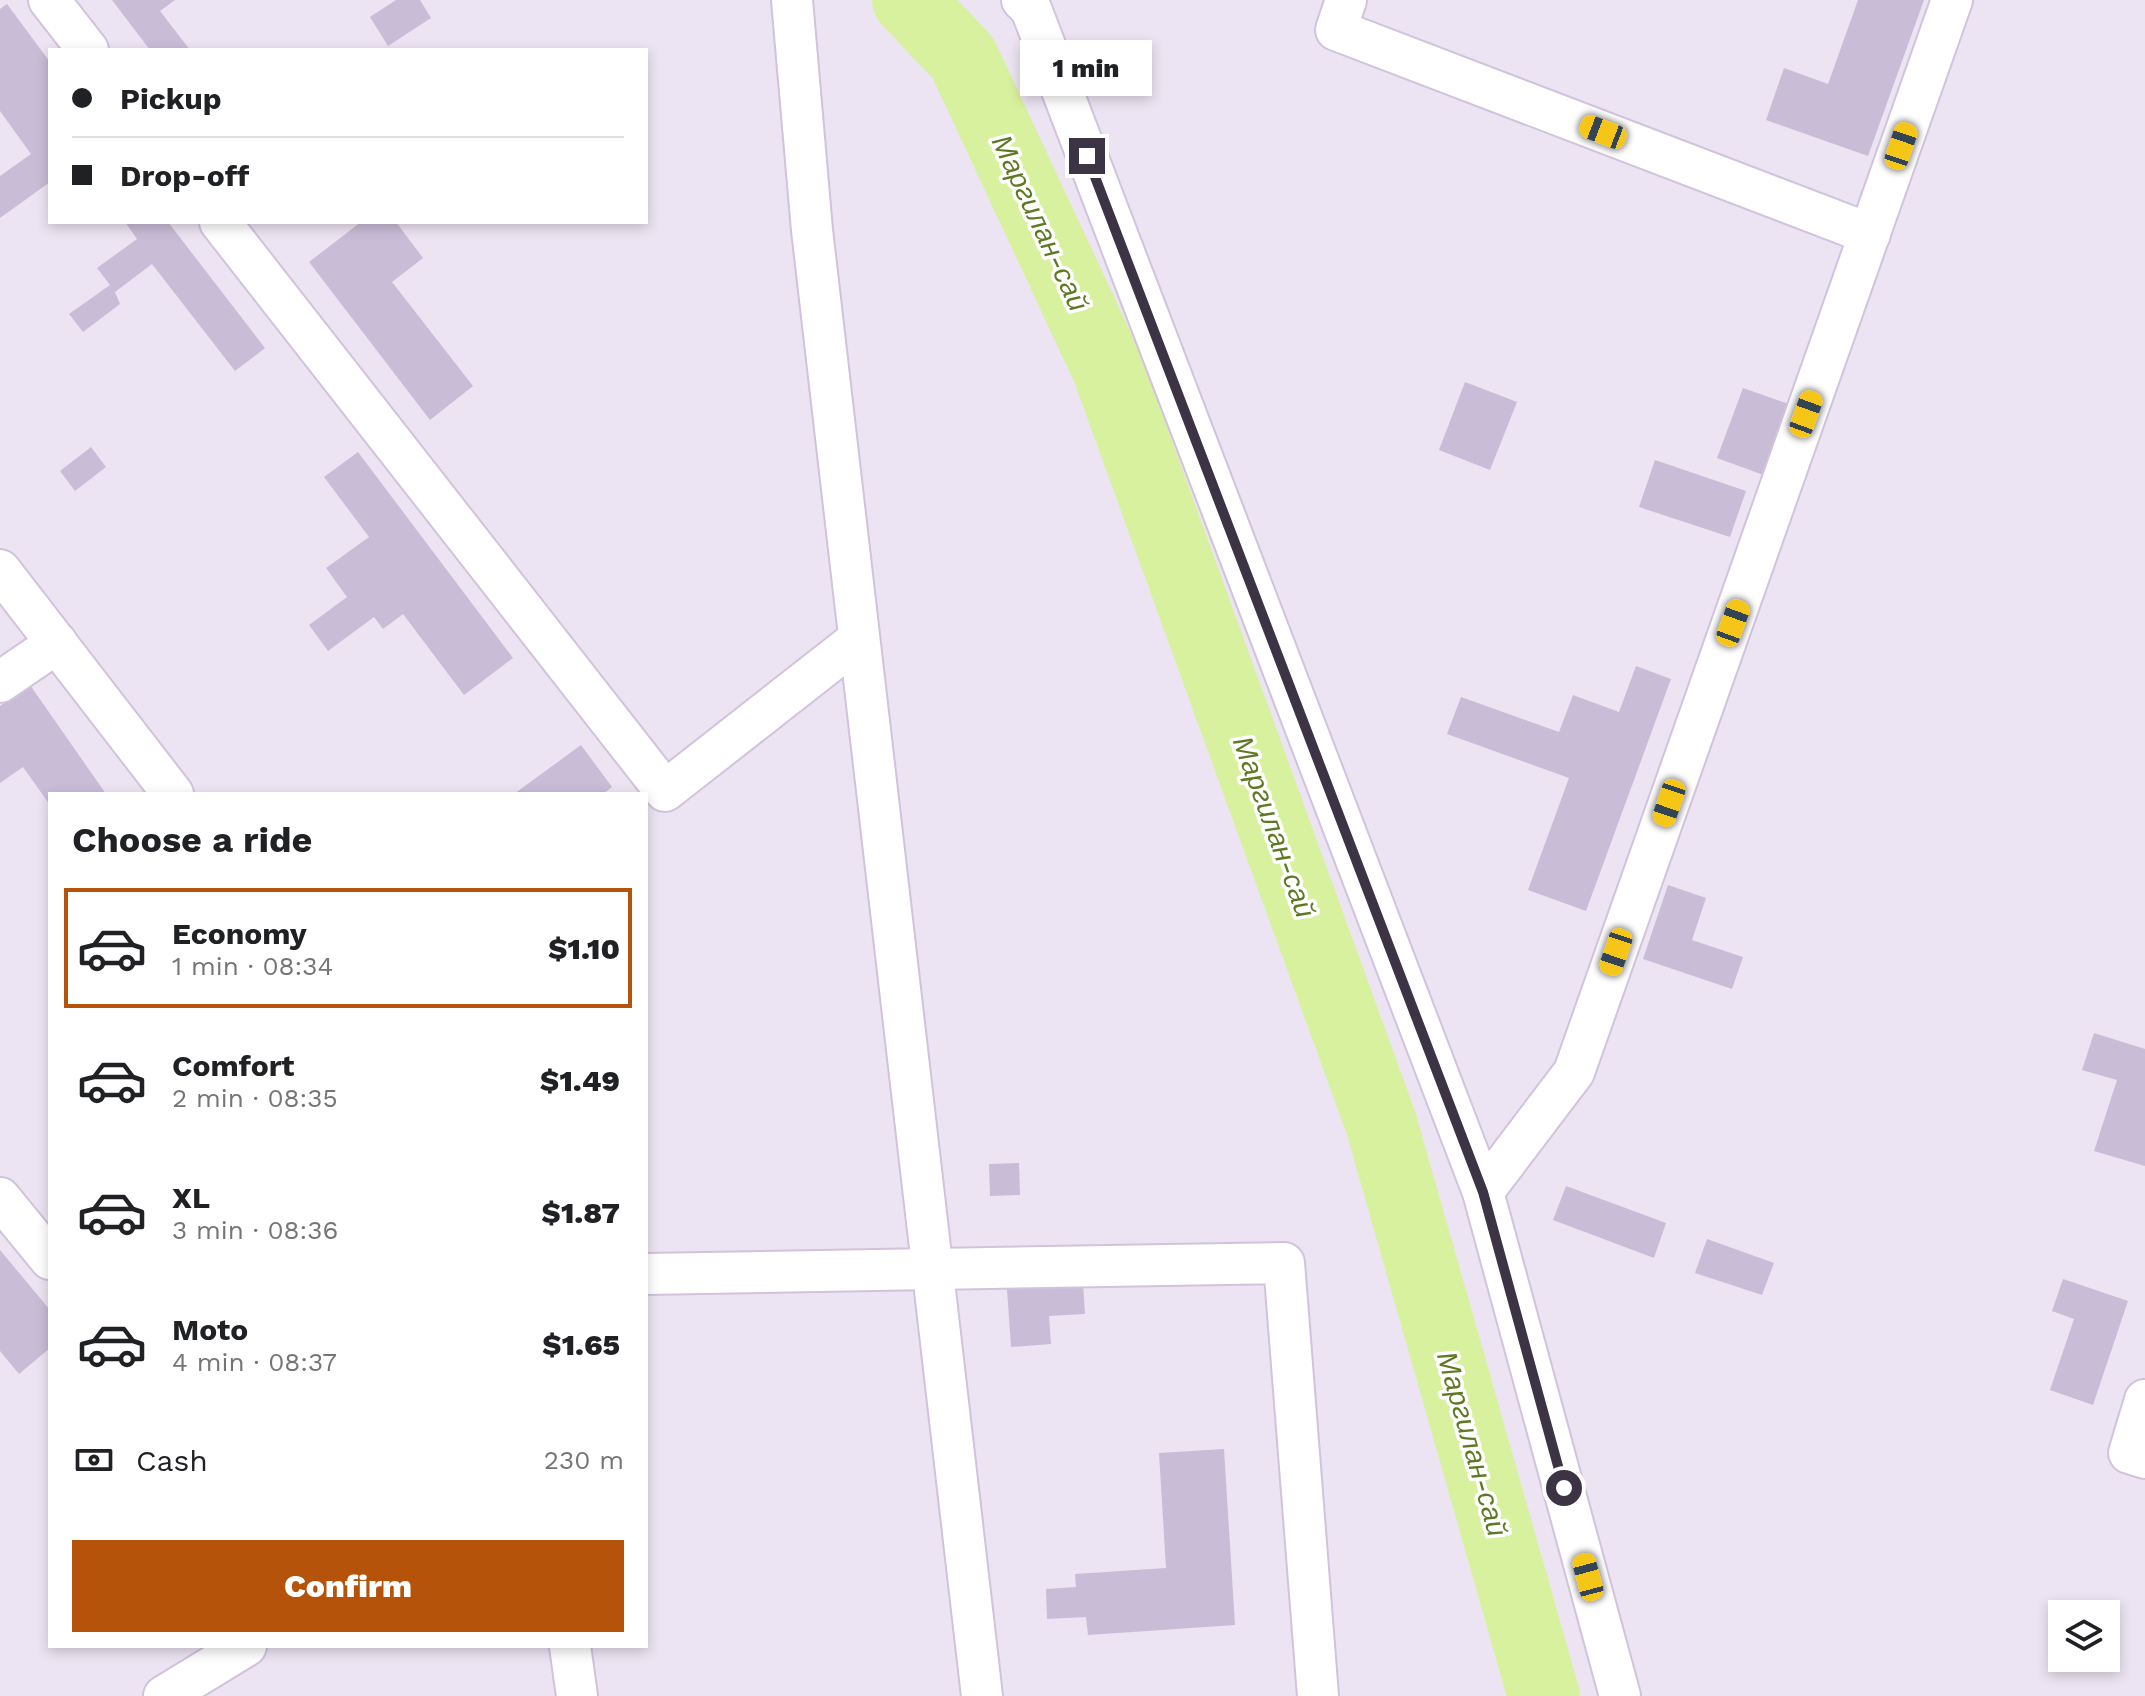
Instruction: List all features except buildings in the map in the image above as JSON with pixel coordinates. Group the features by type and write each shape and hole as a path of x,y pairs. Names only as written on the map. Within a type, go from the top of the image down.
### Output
{"street":[{"path":"49,0 86,48"},
{"path":"792,0 812,230 982,1696"},
{"path":"1022,0 1031,9 1483,1192 1620,1696"},
{"path":"1346,0 1336,30 1870,234"},
{"path":"1483,1192 1574,1072 1952,0"},
{"path":"222,224 665,791 859,639"},
{"path":"0,570 171,792"},
{"path":"0,682 57,643"},
{"path":"0,1198 48,1257"},
{"path":"648,1274 1284,1263 1318,1696"},
{"path":"2145,1400 2129,1453 2145,1458"},
{"path":"164,1696 243,1648"},
{"path":"570,1648 577,1696"}],"waterway":[{"name":"Маргилан-сай","path":"908,0 963,58 1107,367 1381,1123 1544,1696"}],"route":[{"path":"1087,156 1483,1192 1564,1488"}]}
